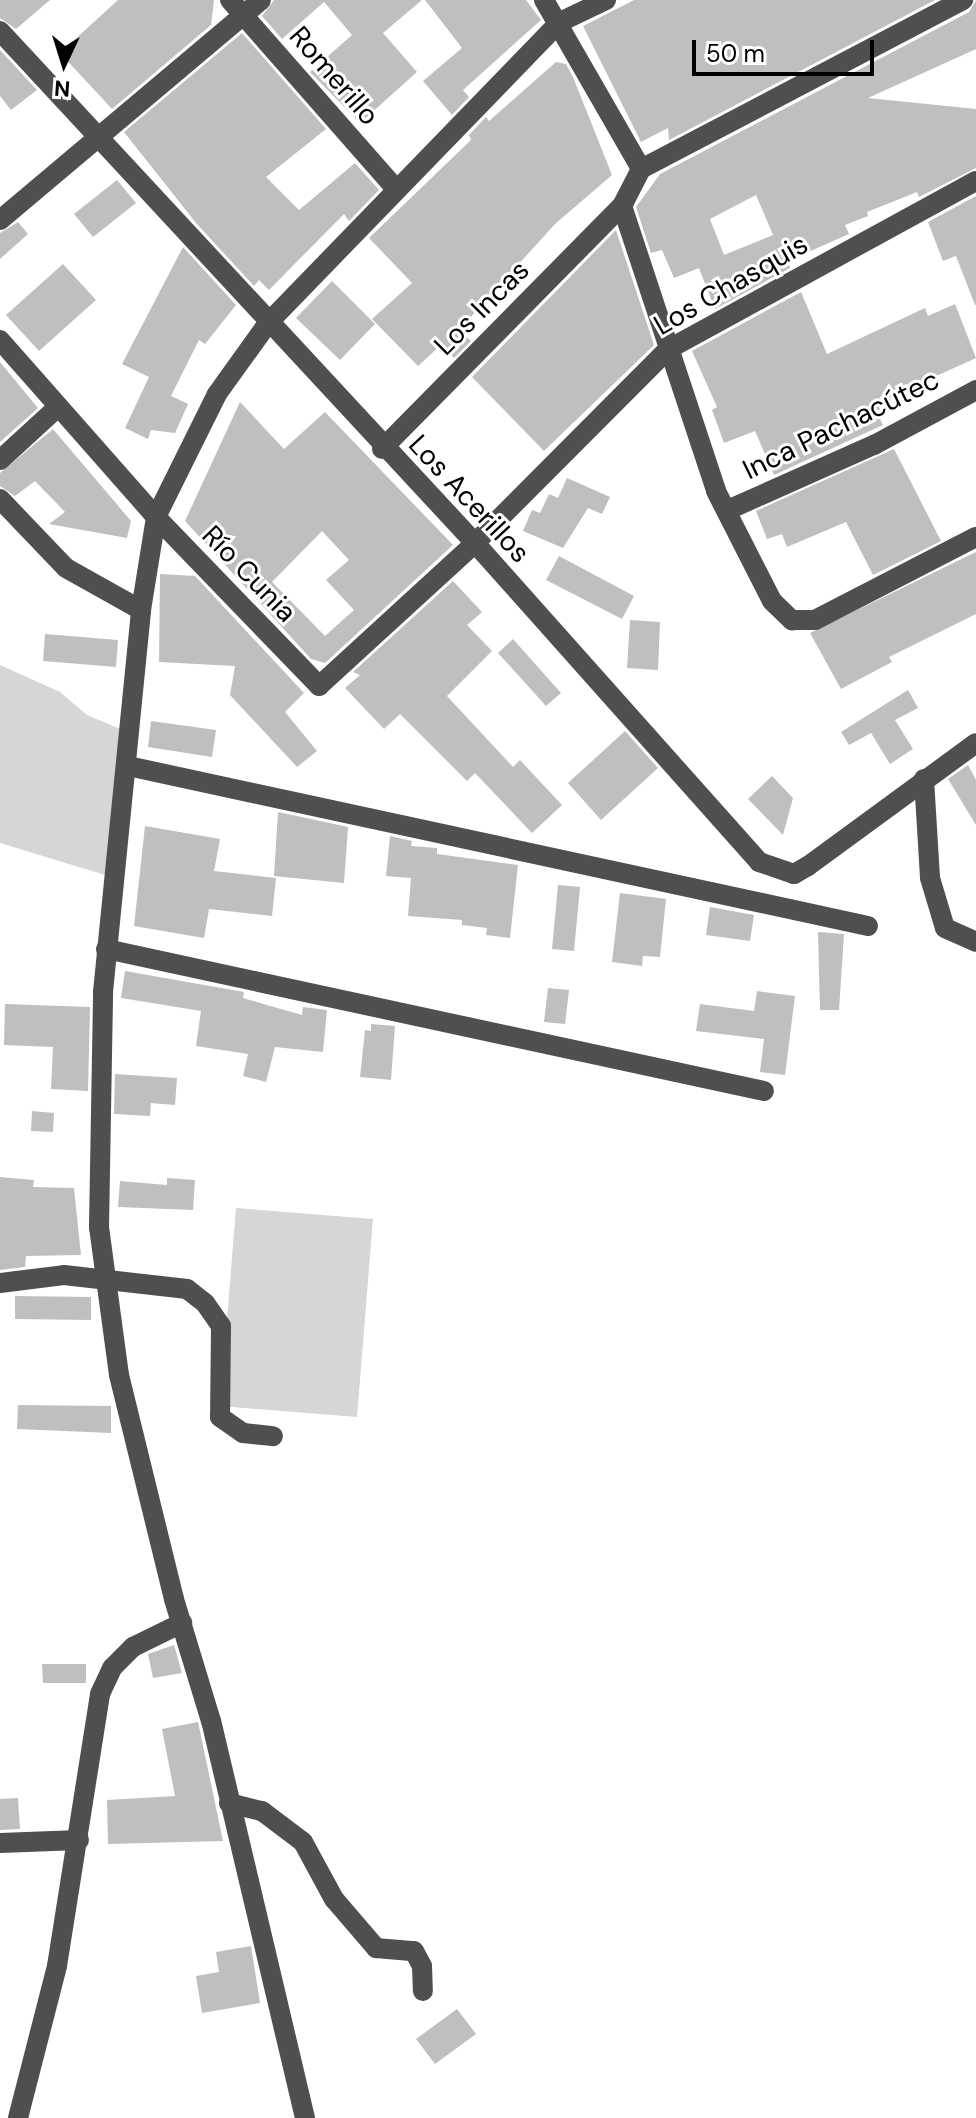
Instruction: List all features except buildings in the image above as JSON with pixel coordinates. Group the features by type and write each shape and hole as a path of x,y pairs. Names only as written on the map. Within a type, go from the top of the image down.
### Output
{"street":[{"name":"Romerillo","path":"230,0 396,189"},
{"path":"0,220 261,0"},
{"path":"544,0 560,22 641,169 963,0"},
{"path":"305,2118 229,1803 119,1375 110,1280 99,1227 97,1141 106,949 128,766 141,610 156,517 217,394 268,323 560,22 606,0"},
{"name":"Los Acerillos","path":"0,31 382,449 475,543 759,862 794,874 924,779"},
{"name":"Los Incas","path":"382,449 622,206 641,169"},
{"name":"Los Chasquis","path":"475,543 667,350 976,181"},
{"path":"622,206 716,491 730,509 782,612 804,622 976,537"},
{"name":"Río Cunia","path":"0,340 156,517 319,686 475,543"},
{"name":"Inca Pachacútec","path":"730,509 874,445 976,390"},
{"path":"0,460 58,407"},
{"path":"0,499 66,568 141,610"},
{"path":"976,743 924,779 930,878 945,928 976,942"},
{"path":"128,766 868,926"},
{"path":"106,949 764,1091"},
{"path":"0,1283 64,1275 187,1289 205,1303 221,1326 220,1417 243,1433 273,1436"},
{"path":"18,2118 57,1966 100,1694 112,1668 133,1647 182,1623"},
{"path":"229,1803 262,1811 303,1842 354,1926 376,1948 414,1951 422,1966 423,1991"},
{"path":"0,1843 79,1840"}],"shaded area":[{"path":"0,665 60,692 87,715 130,733 115,878 0,843"},
{"path":"236,1208 373,1219 357,1417 220,1406"}]}
